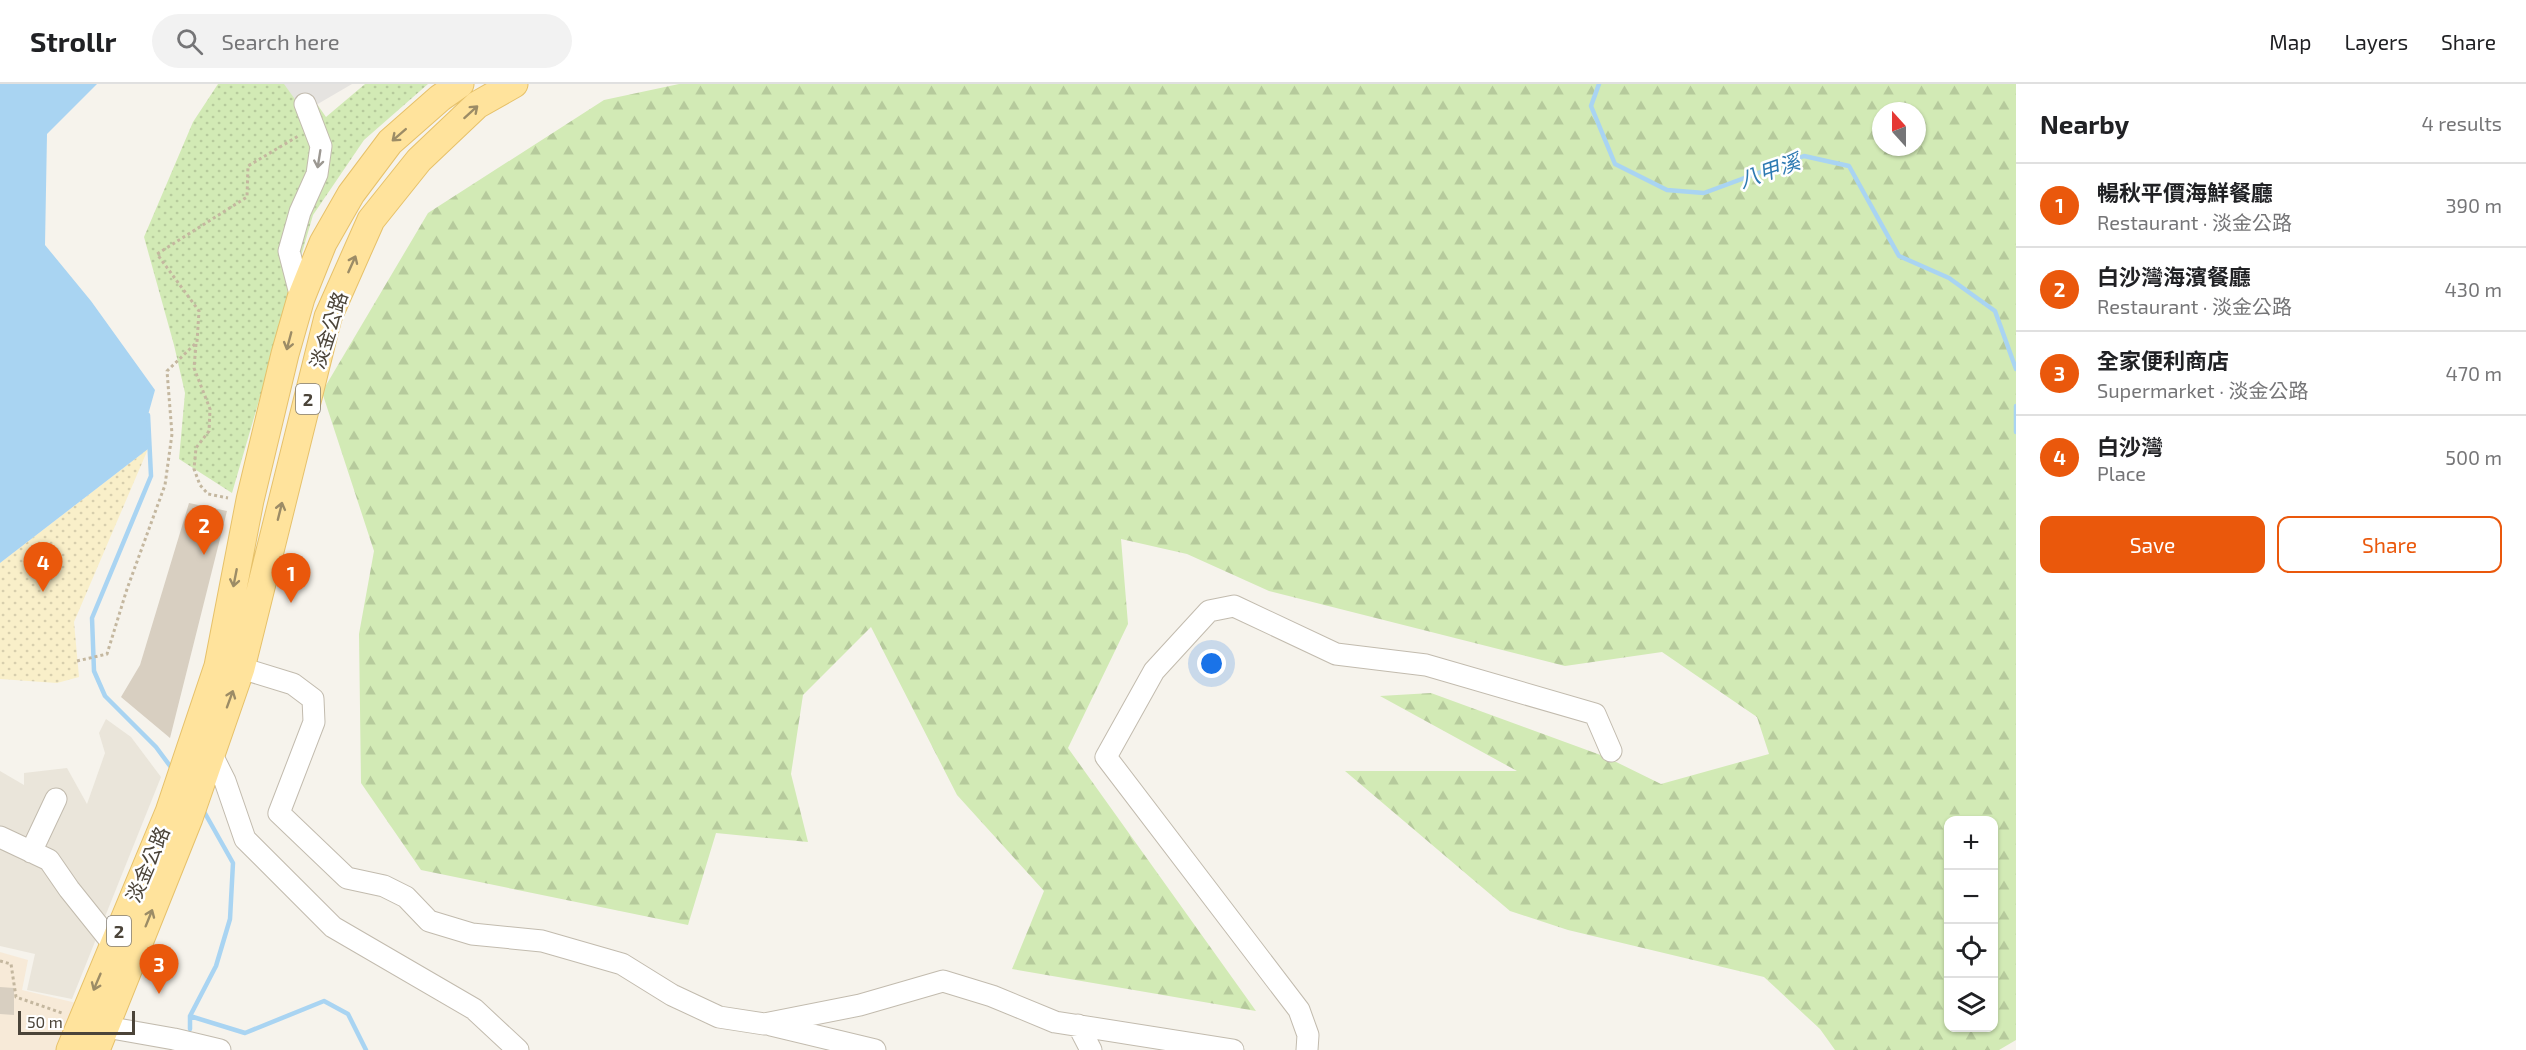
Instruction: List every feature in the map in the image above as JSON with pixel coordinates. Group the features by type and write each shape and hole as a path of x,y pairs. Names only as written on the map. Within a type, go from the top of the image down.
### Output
{"main road":[{"name":"淡金公路","path":"200,763 198,725 230,667 250,500 301,298 323,243 351,194 390,142 440,98 460,84"},
{"name":"淡金公路","path":"200,763 230,667 328,317 371,220 419,160 477,105 514,84"},
{"name":"2","path":"179,815 200,763"},
{"name":"淡金公路","path":"95,1033 113,944 179,815"},
{"name":"淡金公路","path":"70,1050 95,1033 179,815"}],"street":[{"path":"301,298 289,251 300,212 317,174 321,146 305,104"},
{"path":"1307,1050 1308,1035 1299,1010 1106,757 1154,671 1209,611 1234,606 1336,654 1426,665 1595,714 1611,751"},
{"path":"230,667 293,684 313,699 315,722 279,813 347,878 384,886 406,897 429,921 472,934 542,941 622,964 672,995 719,1017 764,1024 875,1050"},
{"path":"200,763 225,781 245,839 333,927 474,1010 518,1050"},
{"path":"31,852 56,798"},
{"path":"0,837 49,860 113,944"},
{"path":"764,1024 860,1005 943,981 992,996 1055,1022 1233,1050"},
{"path":"1077,1025 1091,1050"},
{"path":"95,1033 174,1038 220,1050"}],"path":[{"path":"236,499 208,494 200,485 194,470 196,448 209,431 210,409 194,368 199,311 157,254 247,197 248,166 314,126"},
{"path":"77,661 106,654 165,485 172,435 167,371 197,342"},
{"path":"0,961 11,964 16,997 95,1033"}],"shaded area":[{"path":"284,84 352,84 304,112"},
{"path":"106,719 131,737 161,777 72,999 27,990 35,954 0,946 0,771 24,785 24,773 67,768 87,804 105,753 99,733"},
{"path":"0,952 28,960 22,990 89,1006 76,1050 0,1050"}],"green space":[{"path":"218,84 303,84 326,117 365,84 428,84 364,140 313,215 232,493 179,459 185,393 144,237 193,122"},
{"path":"679,84 2016,84 2016,1040 1999,1050 1835,1050 1820,1029 1764,977 1568,930 1510,911 1345,771 1517,771 1380,696 1431,693 1606,757 1661,784 1769,754 1757,717 1662,652 1565,666 1269,591 1187,554 1121,539 1128,624 1068,748 1256,1011 1012,969 1044,891 957,795 871,627 803,695 791,774 808,842 716,833 688,925 421,870 361,783 359,634 374,551 322,392 428,213 604,100"}],"sand":[{"path":"148,449 74,622 79,677 57,683 0,679 0,563"}],"water":[{"path":"0,84 97,84 47,134 45,245 91,301 155,390 148,415 148,449 0,563"}],"building":[{"path":"189,503 227,511 170,738 121,697 140,665"},
{"path":"0,987 14,988 14,1015 0,1014"}],"waterway":[{"name":"八甲溪","path":"1599,84 1591,106 1615,164 1667,190 1704,193 1804,156 1849,166 1899,256 1949,278 1995,311 2016,369"},
{"name":"八甲溪","path":"2016,406 2016,432"},
{"path":"148,415 151,476 92,618 94,671 105,696 156,747 173,770"},
{"path":"190,1029 190,1016 216,966 230,919 233,863 202,808"},
{"path":"190,1016 245,1033 324,1001 348,1014 366,1050"}],"place":[{"name":"白沙灣海濱餐廳","path":"204,555"},
{"name":"白沙灣","path":"43,592"},
{"name":"暢秋平價海鮮餐廳","path":"291,603"},
{"name":"全家便利商店","path":"159,994"}]}
